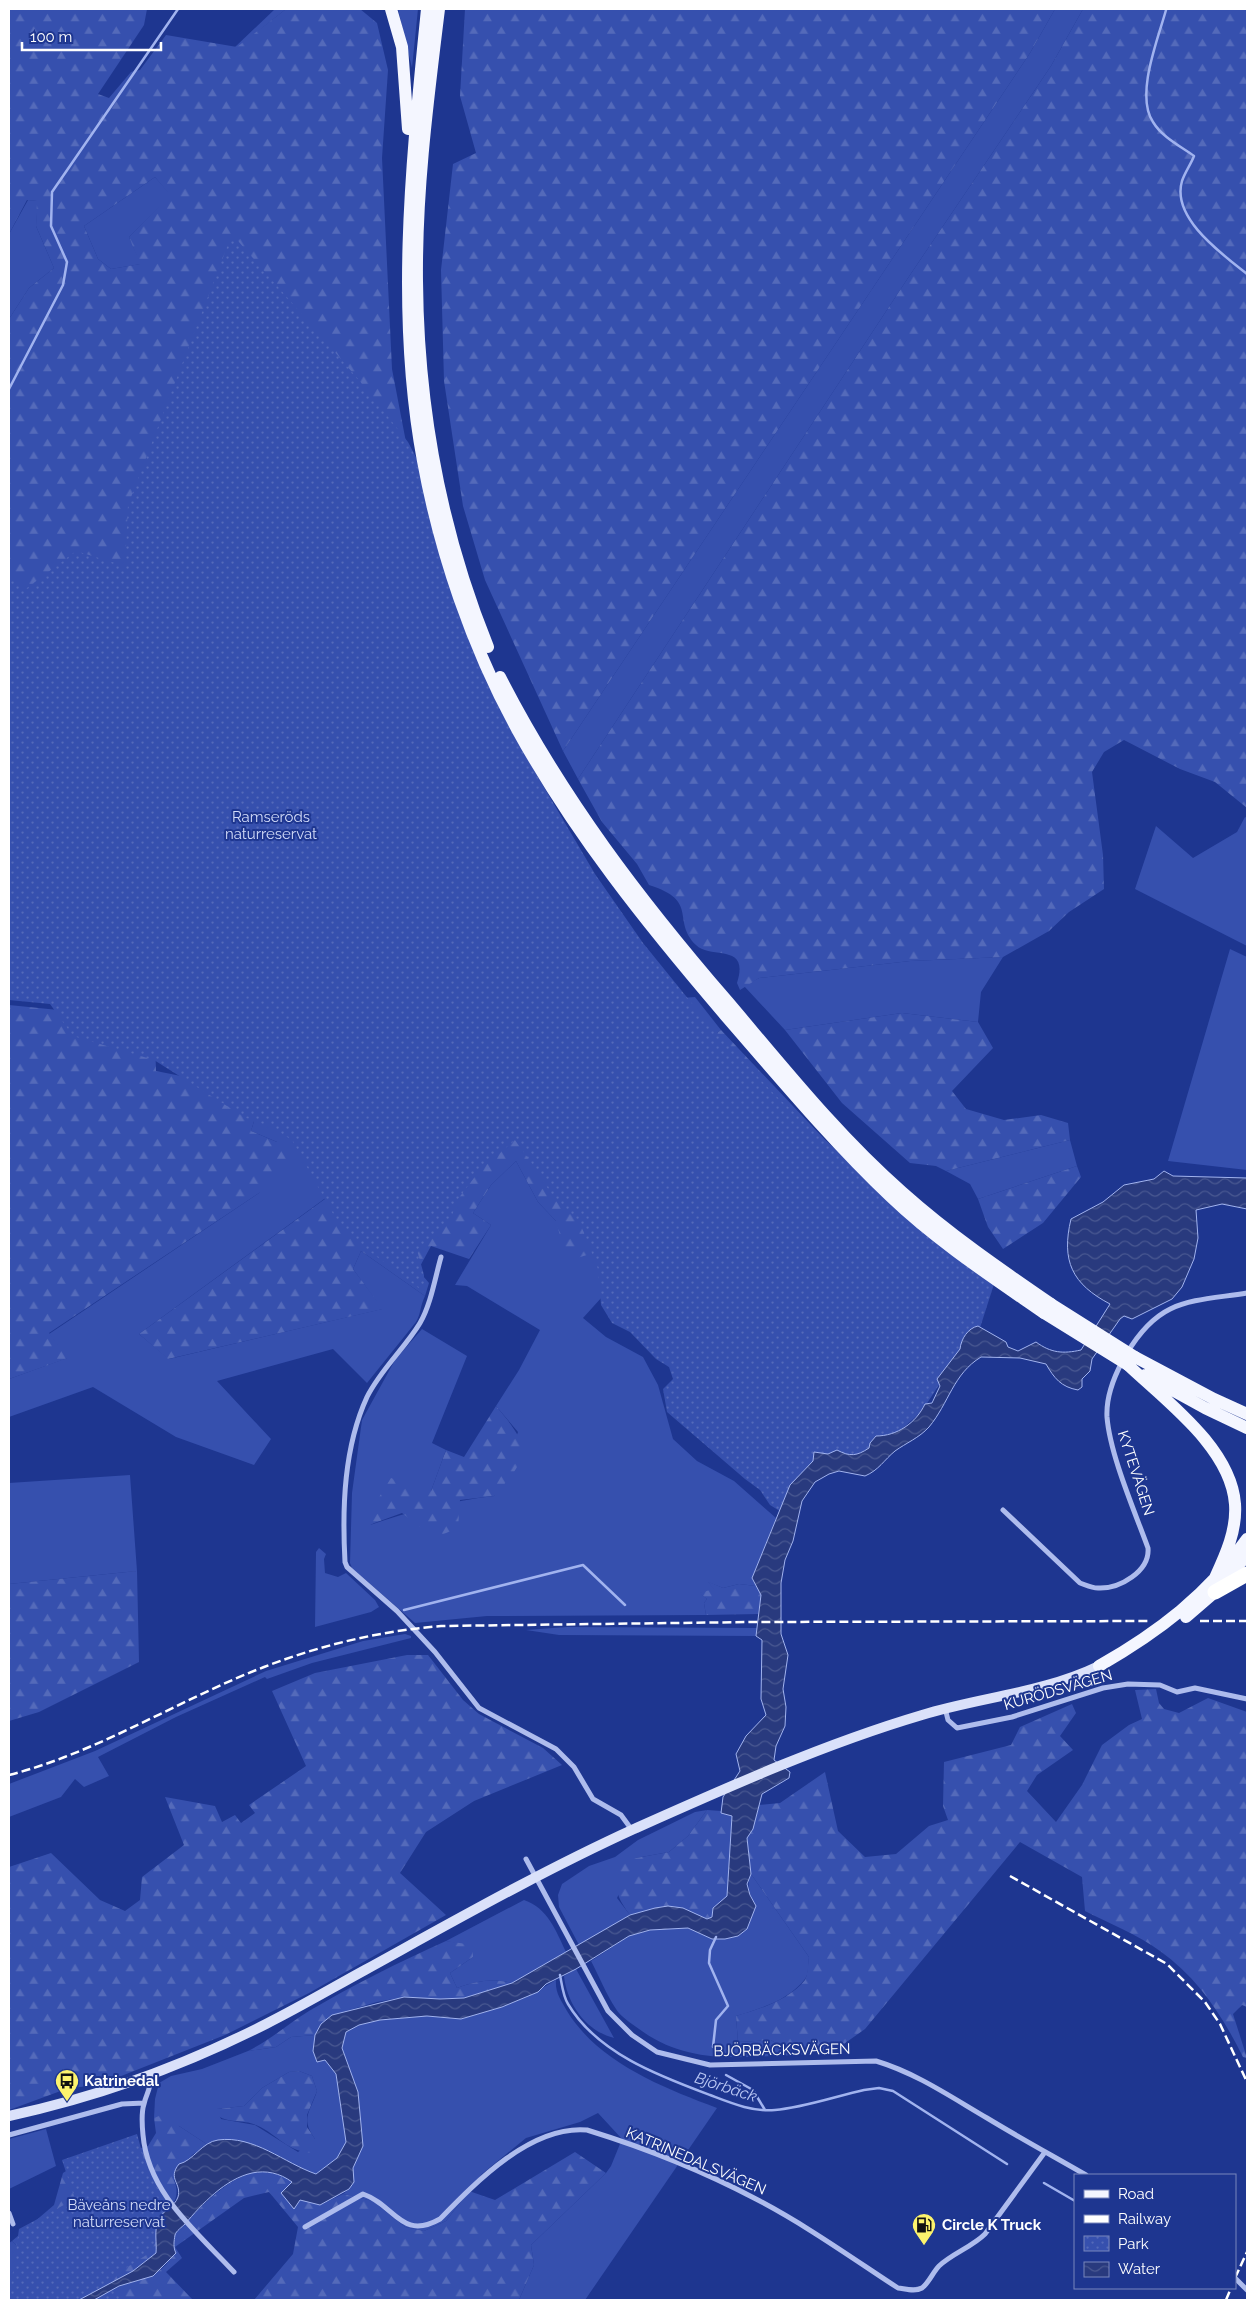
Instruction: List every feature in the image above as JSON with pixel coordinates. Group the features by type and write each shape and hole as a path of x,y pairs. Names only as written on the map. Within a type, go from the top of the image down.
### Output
{"highway":[{"path":"1214,1586 1247,1574"}],"main road":[{"path":"391,9 402,47 405,73 410,198 408,316 422,458 445,552 458,593 492,678 516,728 571,818 673,955 816,1120 893,1199 975,1265 1205,1408 1247,1428"},
{"path":"410,198 427,9"},
{"path":"439,9 420,198 417,279 420,350 428,424 441,497 467,591 499,674 552,771 606,851 682,949 824,1115 902,1192 1047,1309"},
{"path":"1131,1361 1247,1414"},
{"path":"1131,1361 1195,1429 1216,1454 1230,1478 1235,1504 1233,1528 1214,1586"},
{"path":"1099,1666 1122,1658 1148,1643 1194,1611 1247,1539"},
{"path":"1214,1586 1247,1555"}],"street":[{"path":"441,1257 422,1319 368,1396 356,1423 349,1456 344,1502 345,1562 347,1567 397,1611 435,1652 479,1708 556,1749 574,1767 593,1800 621,1815 632,1830"},
{"name":"KYTEVÄGEN","path":"1002,1510 1080,1583 1091,1588 1113,1586 1128,1579 1142,1568 1149,1558 1148,1548 1111,1439 1107,1416 1109,1394 1116,1374 1140,1332 1152,1319 1170,1308 1191,1302 1247,1293"},
{"path":"9,2116 66,2102 148,2075 215,2048 268,2023 536,1878 632,1830 715,1794 872,1731 945,1708 1051,1685 1099,1666"},
{"name":"KURÖDSVÄGEN","path":"945,1708 951,1724 957,1728 1012,1717 1103,1688 1128,1684 1160,1685 1177,1692 1195,1688 1247,1699"},
{"name":"BJÖRBÄCKSVÄGEN","path":"526,1858 586,1973 608,2010 632,2035 657,2052 710,2065 876,2061 902,2069 1084,2174"},
{"path":"148,2075 150,2090 144,2103 143,2126 147,2161 166,2199 234,2272"},
{"path":"9,2135 122,2104 144,2103"},
{"name":"KATRINEDALSVÄGEN","path":"305,2227 362,2194 371,2197 408,2226 420,2228 433,2224 440,2220 482,2178 527,2146 542,2137 574,2129 587,2130 705,2175 756,2199 799,2224 898,2288 912,2290 923,2287 940,2266 957,2253 977,2242 985,2234 1045,2152"},
{"path":"9,2213 13,2224"},
{"path":"1236,2279 1247,2290"}],"green space":[{"path":"9,9 147,9 144,25 98,94 109,98 131,72 140,70 166,35 237,47 286,9 360,9 377,23 388,70 382,158 392,369 414,484 449,604 468,656 515,754 538,790 515,829 477,844 440,880 426,860 377,842 342,821 347,850 362,883 392,886 408,891 415,895 427,912 428,926 422,940 393,945 414,967 413,983 396,1018 373,1013 330,1015 344,1031 355,1049 327,1110 296,1125 258,1108 251,1131 277,1142 289,1161 259,1193 49,1333 68,1358 9,1379 9,1005 68,1011 83,1001 98,1011 90,1019 97,1032 115,1037 144,1030 155,1041 156,1071 196,1079 240,1053 212,1035 210,967 222,945 197,902 187,895 151,881 134,840 115,836 102,822 90,830 96,838 127,937 106,962 9,936 9,319 29,288 54,268 36,226 37,201 27,200 9,234","holes":["155,177 170,195 129,237 140,264 111,269 98,259 84,226"]},
{"path":"275,9 286,9 237,48 235,47"},
{"path":"398,9 418,9 412,68"},
{"path":"465,9 1055,9 1030,53 563,751 485,580 463,506 444,381 441,270 453,164 476,153 460,96"},
{"path":"1055,9 1083,9 1051,66 908,278 578,779 563,751 1030,53"},
{"path":"1083,9 1247,9 1247,808 1215,782 1180,769 1124,740 1104,752 1092,772 1103,855 1104,889 1069,912 1049,931 1003,957 910,961 759,978 740,990 737,983 740,970 738,962 734,957 727,954 711,952 696,945 685,927 680,904 665,891 649,885 637,864 602,822 578,779 908,278 1051,66"},
{"path":"155,177 171,195 129,237 141,264 111,269 98,259 84,226"},
{"path":"28,200 38,201 36,226 54,268 29,288 9,319 9,234"},
{"name":"Ramseröds naturreservat","path":"232,234 359,380 408,442 456,534 467,607 528,760 595,874 643,943 707,1022 775,1095 915,1221 994,1284 979,1331 961,1351 922,1411 884,1445 867,1456 828,1461 783,1513 770,1505 760,1490 667,1412 663,1389 673,1379 669,1367 656,1359 630,1332 612,1323 601,1305 598,1269 580,1223 554,1199 540,1175 515,1140 480,1170 458,1199 451,1218 417,1250 424,1275 424,1292 357,1242 337,1221 292,1140 269,1126 246,1118 154,1060 73,1036 50,1004 9,1000 9,572 23,591 76,551 125,566 128,505"},
{"path":"1245,817 1247,818 1247,946 1135,889 1156,826 1193,858 1237,832"},
{"path":"1230,949 1247,957 1247,1170 1168,1161"},
{"path":"1003,957 981,992 978,1022 902,1013 785,1030 744,986 759,978 910,961"},
{"path":"695,997 721,1030 713,1036 401,1143 139,1334 169,1359 382,1309 353,1269 361,1251 425,1296 416,1322 367,1383 333,1349 217,1381 271,1439 254,1465 176,1437 93,1387 9,1417 9,1379 67,1358 49,1334 259,1193 277,1142 251,1131 258,1108 537,1008"},
{"path":"902,1013 978,1022 993,1048 952,1091 966,1109 1004,1120 1041,1115 1068,1123 1070,1140 946,1171 936,1166 910,1163 842,1103 785,1030"},
{"path":"721,1030 863,1180 660,1233 567,1261 556,1221 538,1202 516,1161 491,1185 473,1213 491,1225 469,1259 431,1246 418,1270 429,1283 425,1296 361,1251 353,1269 383,1309 168,1359 139,1334 402,1143 713,1036"},
{"path":"1070,1140 1077,1166 978,1199 970,1184 946,1171"},
{"path":"516,1161 538,1202 556,1221 660,1233 583,1318 606,1337 643,1357 658,1385 673,1439 697,1461 734,1481 776,1518 752,1578 756,1586 739,1584 723,1588 708,1582 717,1592 700,1593 707,1599 704,1603 706,1615 487,1616 415,1623 352,1568 350,1563 352,1493 362,1420 395,1360 422,1329 467,1356 432,1443 446,1450 431,1491 370,1525 431,1507 494,1496 518,1432 496,1406 519,1370 540,1330 467,1286 455,1285 491,1225 473,1213 491,1185"},
{"path":"1077,1166 1081,1177 1043,1223 1003,1249 988,1227 978,1199"},
{"path":"496,1406 516,1432 521,1442 522,1452 515,1471 494,1496 460,1500 458,1528 434,1538 402,1513 369,1525 373,1507 391,1478 431,1491 446,1450 464,1457"},
{"path":"130,1475 137,1571 9,1584 9,1483"},
{"path":"319,1548 326,1554 324,1559 325,1573 338,1577 346,1573 375,1600 379,1607 371,1612 315,1627 316,1552"},
{"path":"137,1571 139,1662 39,1712 9,1721 9,1584"},
{"path":"707,1581 723,1588 739,1584 756,1586 761,1595 758,1614 706,1615 704,1603 707,1599 699,1593 710,1590 716,1592"},
{"path":"567,1627 757,1628 756,1636 559,1635 526,1630"},
{"path":"405,1634 411,1636 411,1638 312,1663 267,1679 265,1677 176,1717 98,1757 109,1776 84,1787 75,1779 61,1797 9,1817 9,1784 95,1751 266,1671 363,1641"},
{"path":"407,1655 428,1655 463,1700 479,1714 543,1748 562,1765 474,1801 426,1832 400,1873 446,1915 309,1993 225,2035 101,2084 66,2089 9,2110 9,1867 51,1853 100,1900 125,1911 140,1900 142,1877 184,1845 165,1797 215,1806 222,1822 235,1815 241,1823 255,1813 249,1805 306,1766 272,1691 315,1673"},
{"path":"1156,1689 1159,1703 1164,1709 1179,1713 1208,1698 1247,1712 1247,2007 1242,2005 1233,2014 1247,2058 1243,2057 1227,2027 1208,1998 1186,1973 1152,1945 1085,1911 1082,1877 1020,1842 865,2029 834,2051 795,2055 771,2040 738,2042 736,2016 774,2003 791,1993 806,1978 809,1957 751,1874 747,1838 753,1829 759,1805 780,1803 825,1772 838,1831 865,1857 896,1854 929,1826 948,1820 943,1806 944,1762 1011,1745 1020,1727 1072,1704 1076,1713 1060,1736 1073,1750 1037,1775 1027,1791 1056,1822 1082,1785 1102,1745 1129,1725 1142,1719 1135,1690"},
{"path":"707,1810 688,1836 669,1852 636,1858 617,1898 630,1915 579,1945 559,1907 558,1895 562,1884 589,1866 615,1857 638,1840 695,1812"},
{"path":"707,1810 721,1811 721,1813 732,1816 727,1896 721,1906 713,1916 707,1919 686,1911 669,1908 652,1909 630,1915 619,1897 616,1881 617,1866 636,1858 669,1852 688,1836"},
{"path":"751,1874 809,1957 805,1979 791,1993 774,2003 736,2016 738,2042 771,2040 795,2055 733,2057 695,2054 657,2041 623,2017 612,2003 591,1961 629,1936 650,1930 688,1928 712,1939 725,1939 756,1906 749,1891"},
{"path":"524,1900 545,1914 555,1928 566,1952 512,1983 484,1981 457,1988 450,1973 473,1957 455,1943 446,1941"},
{"path":"446,1941 473,1945 473,1957 450,1973 457,1988 484,1981 512,1983 464,1998 404,1997 377,2002 332,2015 321,2024 315,2035 291,2037 276,2047 248,2051 342,1992"},
{"path":"576,1969 614,2038 587,2023 569,1997 564,1976"},
{"path":"556,1980 557,1993 567,2011 580,2029 596,2045 614,2059 654,2082 717,2108 585,2300 519,2300 534,2265 531,2245 606,2173 611,2166 622,2139 598,2113 580,2122 526,2138 482,2174 446,2221 424,2231 405,2227 373,2201 343,2194 349,2189 353,2168 363,2146 358,2092 342,2048 346,2032 359,2025 380,2020 427,2016 461,2019 502,2007 527,1997"},
{"path":"315,2035 313,2051 317,2062 325,2060 336,2074 346,2142 337,2158 316,2174 294,2166 281,2157 217,2140 208,2145 179,2126 154,2118 155,2099 159,2083 171,2076 202,2069 248,2051 276,2047 291,2037","holes":["299,2071 312,2076 317,2091 307,2120 310,2132 315,2139 298,2152 255,2125 221,2119 217,2109 244,2106 262,2088 289,2072"]},
{"path":"299,2071 312,2076 317,2091 307,2115 307,2127 315,2139 315,2153 290,2147 264,2129 251,2123 225,2119 216,2114 217,2109 244,2106 262,2088 289,2072"},
{"name":"Bäveåns nedre naturreservat","path":"174,2110 179,2126 208,2145 192,2155 174,2180 176,2188 175,2200 158,2229 156,2253 133,2271 101,2289 20,2249 12,2241 54,2205 63,2173 88,2157 131,2151 148,2146 156,2133 154,2118"},
{"path":"46,2129 56,2166 9,2189 9,2139"},
{"name":"Bäveåns nedre naturreservat","path":"137,2134 148,2174 175,2213 148,2254 110,2278 121,2300 9,2300 19,2229 75,2199 62,2160"},
{"path":"575,2152 606,2173 531,2245 534,2265 519,2300 254,2300 293,2254 298,2227 269,2192 244,2198 175,2247 182,2258 166,2272 193,2300 94,2300 118,2287 152,2275 166,2265 174,2247 175,2234 213,2196 243,2176 259,2172 275,2173 292,2182 281,2193 294,2208 300,2200 320,2205 343,2194 373,2201 405,2227 424,2231 446,2221 469,2191 495,2200"},
{"path":"12,2241 20,2249 9,2300 9,2243"}],"water":[{"path":"1164,1171 1173,1176 1247,1178 1247,1209 1222,1204 1196,1210 1198,1238 1194,1259 1182,1287 1172,1299 1132,1319 1124,1316 1120,1319 1092,1359 1090,1371 1082,1379 1082,1387 1078,1390 1067,1387 1055,1378 1046,1364 1020,1358 981,1357 964,1372 936,1418 921,1434 895,1451 870,1474 865,1476 839,1471 829,1474 815,1482 802,1501 793,1541 785,1560 781,1583 781,1634 788,1655 783,1689 786,1707 785,1726 776,1746 774,1760 790,1772 789,1778 762,1794 753,1829 747,1838 751,1874 747,1884 756,1906 747,1929 738,1936 725,1939 712,1939 688,1928 650,1930 629,1936 576,1969 546,1984 538,1992 502,2007 461,2019 427,2016 380,2020 359,2025 346,2032 342,2048 358,2092 363,2146 353,2168 354,2182 349,2189 320,2205 300,2200 294,2209 281,2193 292,2182 278,2174 268,2172 257,2172 242,2176 223,2186 178,2231 174,2242 176,2253 153,2276 119,2286 94,2300 79,2300 133,2271 156,2253 158,2221 178,2197 179,2192 174,2177 176,2169 179,2164 189,2159 212,2141 231,2140 244,2142 268,2151 316,2174 337,2158 346,2142 336,2074 325,2060 317,2062 313,2051 315,2035 321,2024 332,2015 404,1997 464,1998 512,1983 630,1915 655,1908 668,1906 683,1908 707,1919 712,1917 713,1908 727,1896 732,1816 721,1813 723,1797 740,1771 736,1754 746,1736 766,1715 761,1699 762,1640 756,1636 761,1595 752,1578 790,1485 813,1461 814,1452 828,1454 837,1450 850,1455 861,1453 869,1448 870,1443 876,1436 891,1434 911,1422 925,1404 932,1403 940,1386 937,1379 960,1349 966,1334 974,1327 978,1326 1006,1342 1008,1347 1018,1351 1036,1342 1057,1352 1081,1350 1110,1304 1086,1288 1072,1270 1068,1247 1071,1219 1103,1202 1124,1185 1154,1179"}],"waterway":[{"path":"9,389 63,285 67,262 51,226 52,192 178,9"},
{"path":"1166,10 1147,82 1146,97 1148,111 1153,122 1161,132 1194,156 1182,181 1181,195 1184,208 1191,221 1213,246 1247,274"},
{"path":"404,1610 583,1565 625,1605"},
{"path":"713,2047 716,2020 728,2006 709,1963 710,1950 716,1937"},
{"name":"Björbäck","path":"560,1975 568,2004 580,2021 595,2036 631,2061 670,2080 734,2104 758,2110 796,2107 864,2090 879,2088 893,2091 1007,2164"},
{"path":"726,2075 753,2090 765,2110"},
{"name":"Björbäck","path":"1044,2183 1074,2200"}],"railway":[{"path":"9,1775 75,1753 232,1680 285,1659 351,1640 418,1628 441,1626 754,1622 1149,1621"},
{"path":"1200,1621 1247,1621"},
{"path":"1010,1876 1167,1964 1205,2002 1220,2024 1247,2082"},
{"path":"1236,2276 1247,2252"},
{"path":"1226,2300 1231,2289"}],"place":[{"name":"Katrinedal","path":"67,2102"},
{"name":"Circle K Truck","path":"924,2246"}]}
